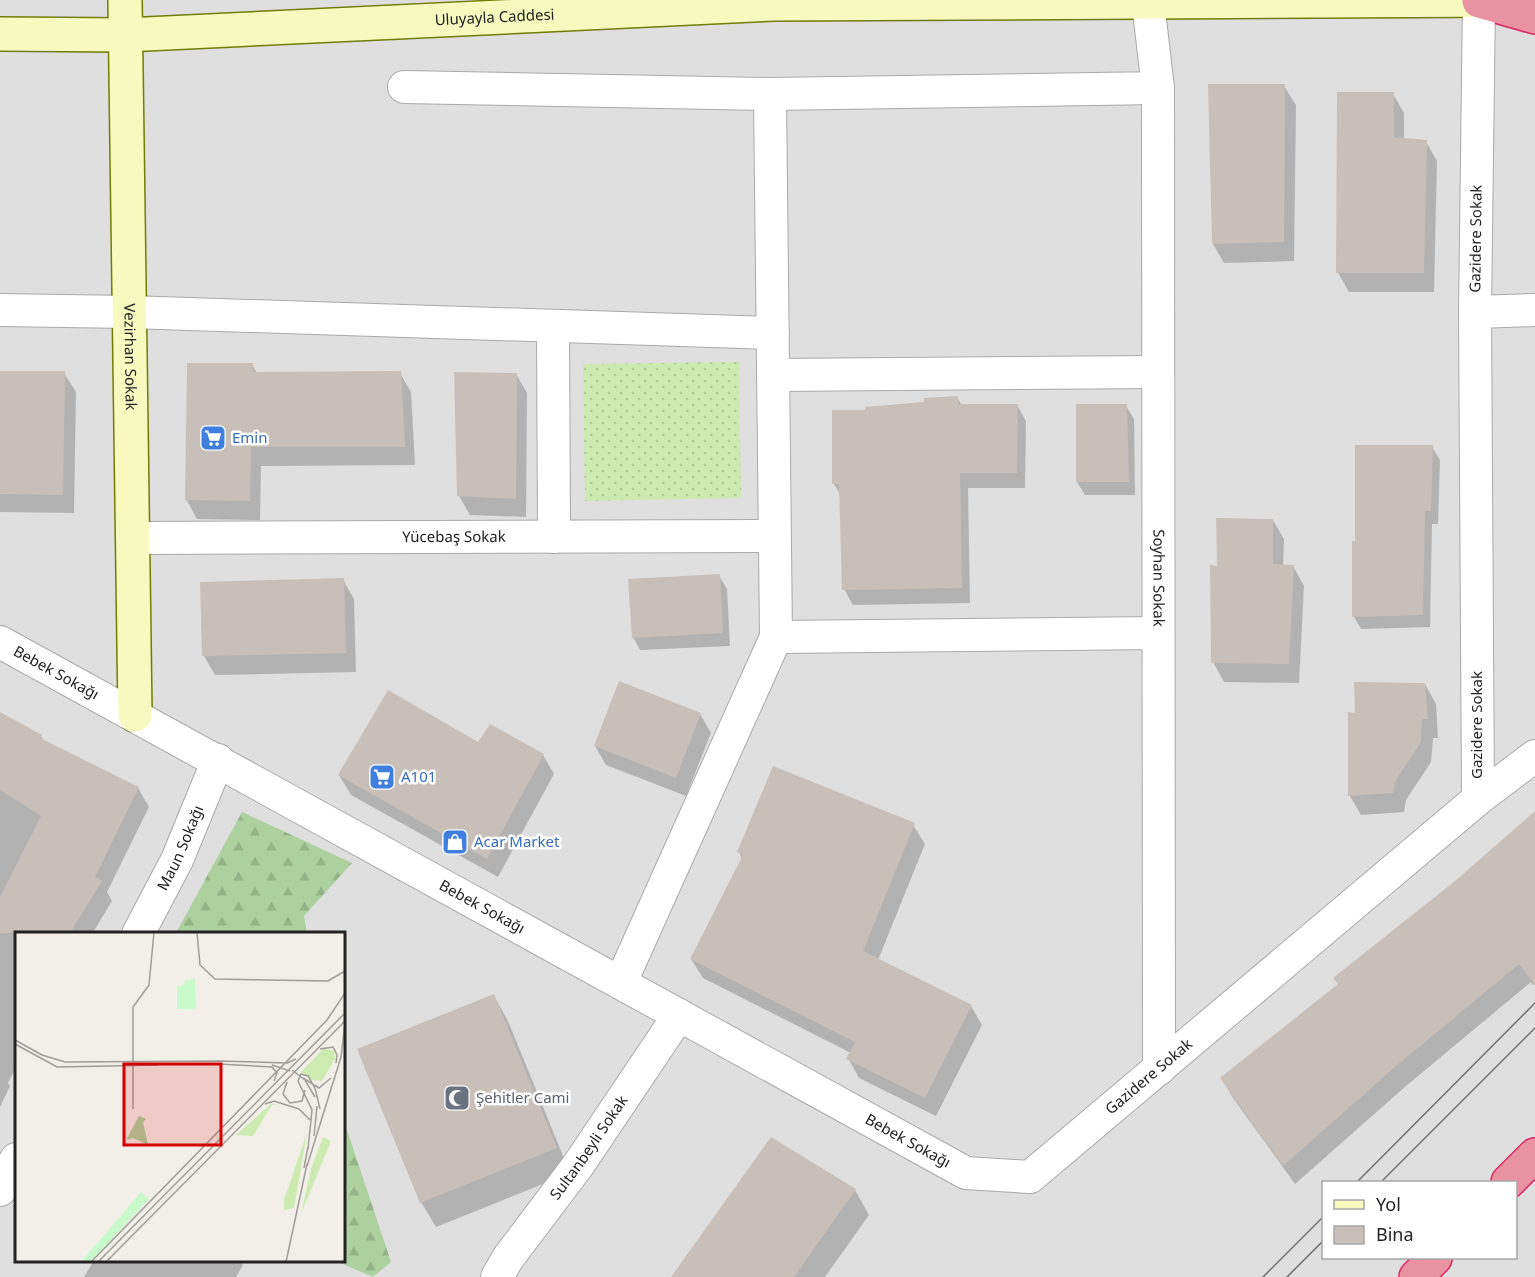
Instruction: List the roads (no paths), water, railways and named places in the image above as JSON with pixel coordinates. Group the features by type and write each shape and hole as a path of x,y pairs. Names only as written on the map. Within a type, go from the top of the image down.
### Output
{"highway":[{"path":"1479,1 1535,17"},
{"path":"1509,1181 1535,1155"},
{"path":"1416,1277 1433,1259"}],"main road":[{"name":"Vezirhan Sokak","path":"124,0 135,715"},
{"name":"Uluyayla Caddesi","path":"0,34 125,34 774,4 1528,0"}],"street":[{"name":"Gazidere Sokak","path":"966,1173 1030,1177 1478,799 1475,312 1479,1"},
{"name":"Soyhan Sokak","path":"1148,3 1158,88 1159,1069"},
{"path":"404,87 770,94 1158,88"},
{"path":"621,982 776,637 770,94"},
{"path":"0,310 129,312 773,333"},
{"path":"1475,312 1535,310"},
{"path":"553,326 554,537"},
{"path":"773,375 1158,372"},
{"name":"Yücebaş Sokak","path":"133,538 774,536"},
{"path":"776,637 1158,633"},
{"name":"Bebek Sokağı","path":"0,642 966,1173"},
{"path":"1478,799 1535,756"},
{"name":"Maun Sokağı","path":"139,932 177,860 218,760"},
{"name":"Sultanbeyli Sokak","path":"497,1277 508,1258 579,1164 679,1015"},
{"path":"0,1190 15,1161"}],"tram line":[{"path":"1358,1181 1535,1003"},
{"path":"1382,1181 1535,1028"},
{"path":"1263,1277 1322,1218"},
{"path":"1287,1277 1322,1242"}],"place":[{"name":"Emin","path":"213,438"},
{"name":"A101","path":"382,777"},
{"name":"Acar Market","path":"455,842"},
{"name":"Şehitler Cami","path":"457,1098"}]}
